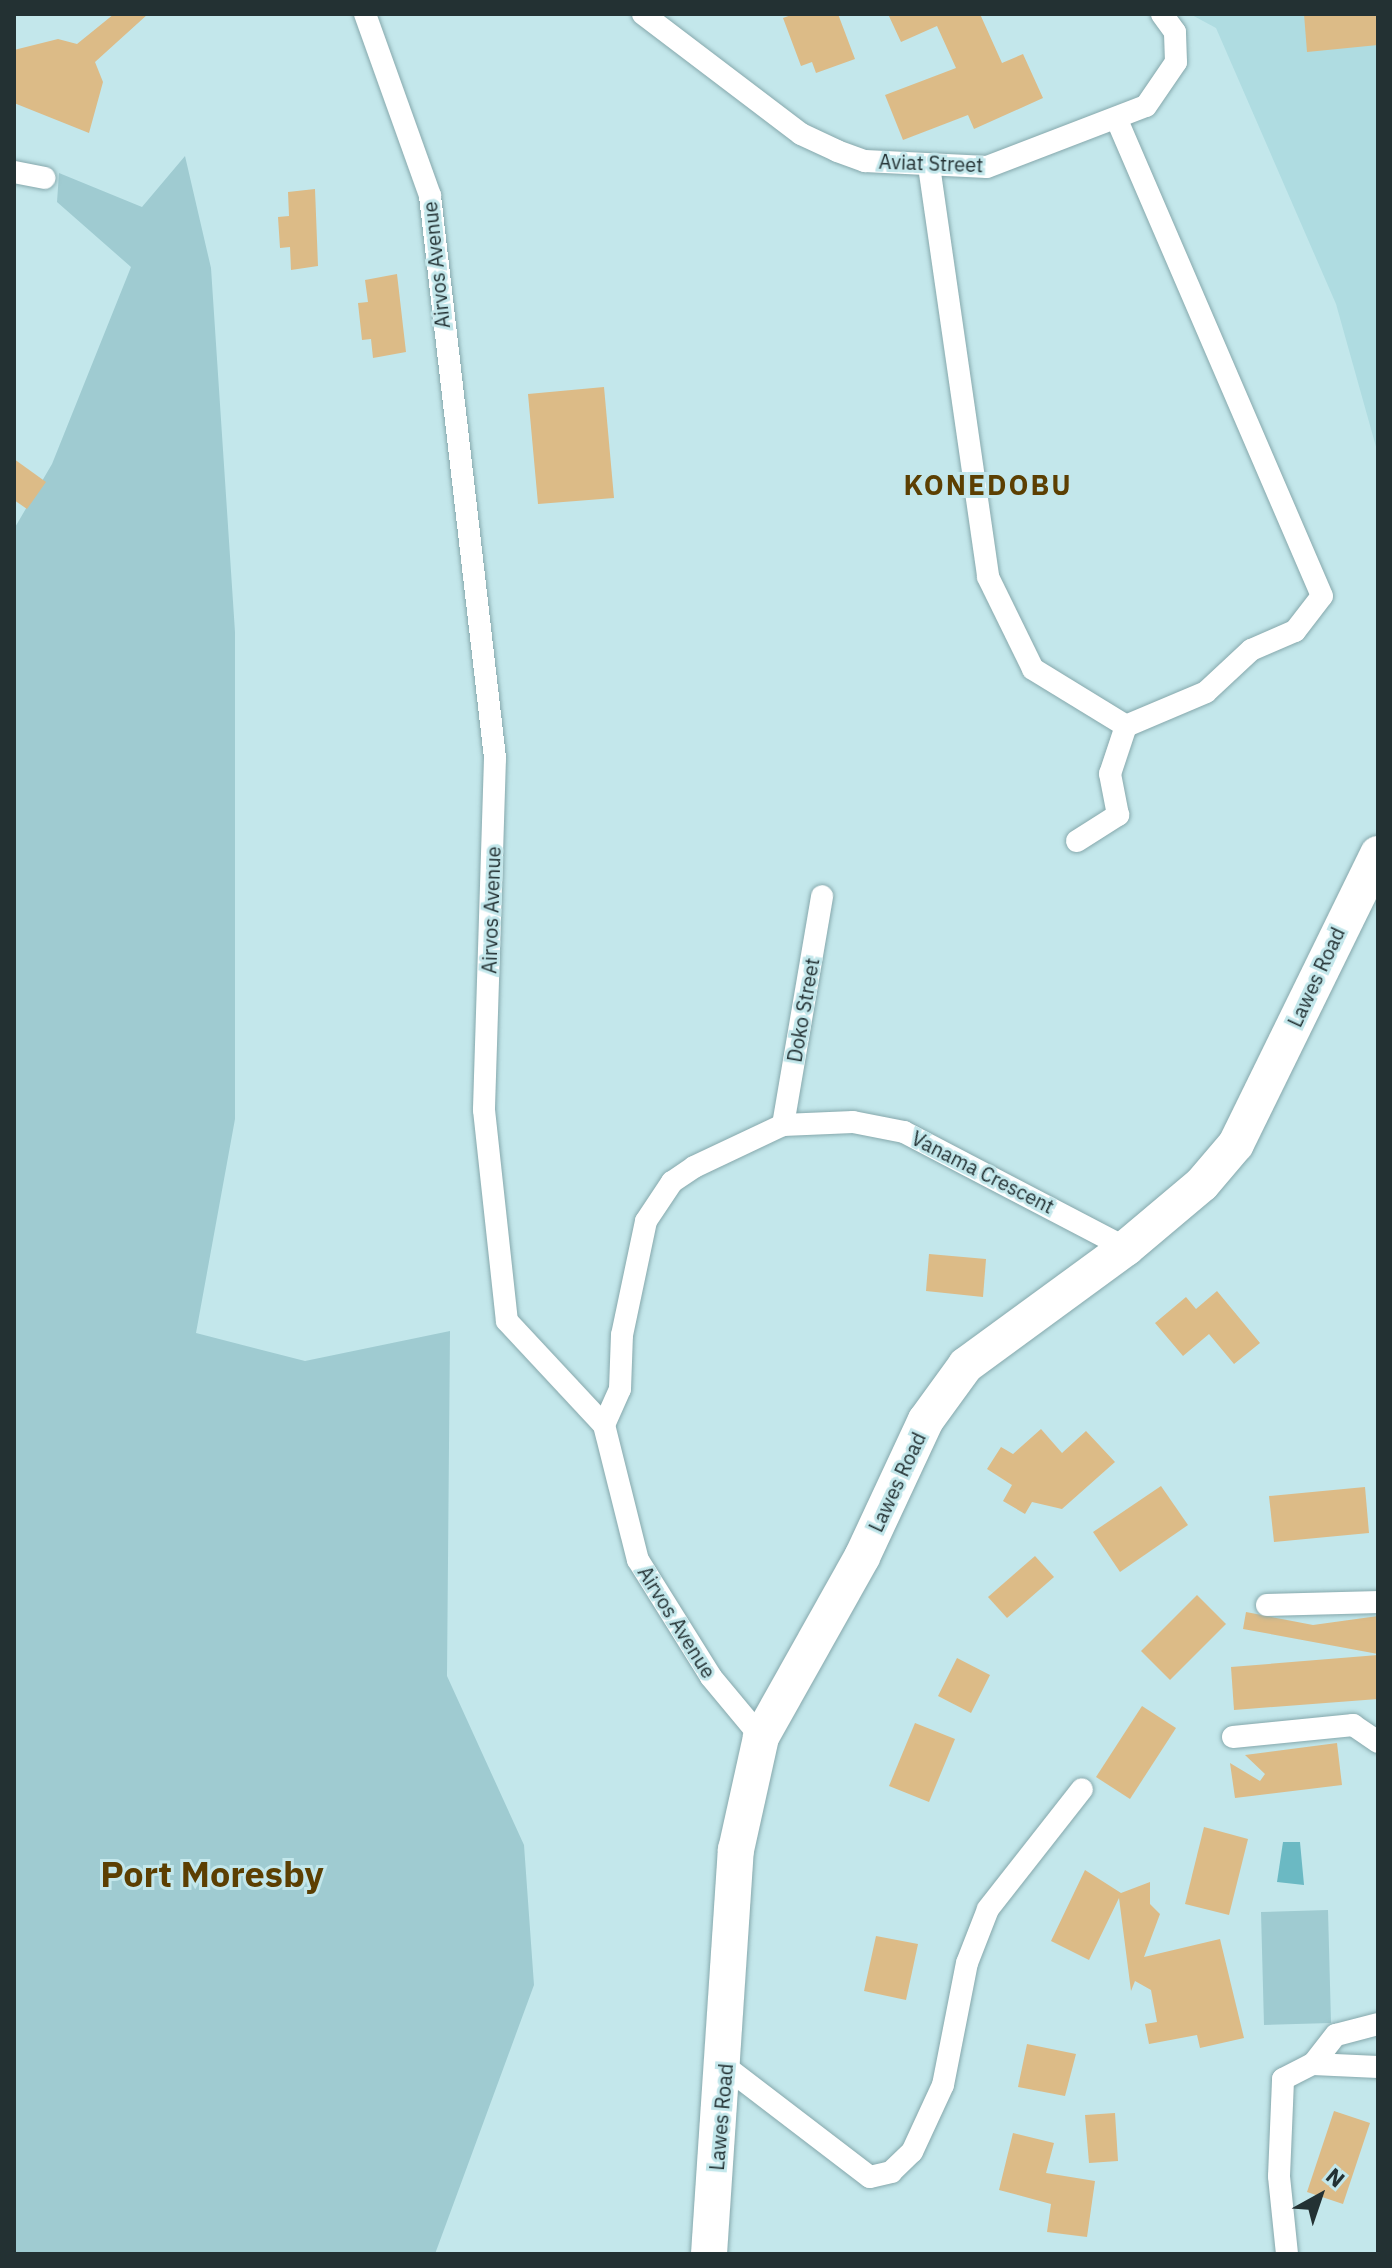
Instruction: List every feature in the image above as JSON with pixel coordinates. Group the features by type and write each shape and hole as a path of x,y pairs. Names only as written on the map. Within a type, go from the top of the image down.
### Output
{"main road":[{"name":"Lawes Road","path":"709,2254 726,2067 736,1850 761,1737 862,1557 926,1420 966,1365 1126,1248 1202,1184 1236,1144 1378,854"}],"street":[{"name":"Airvos Avenue","path":"365,14 430,196 495,758 484,1110 507,1321 604,1425 638,1560 711,1677 761,1737"},
{"name":"Aviat Street","path":"643,14 801,134 865,161 987,167 1117,120 1161,92 1176,62 1175,32 1162,14"},
{"path":"1077,841 1118,815 1110,774 1126,726 1206,692 1251,650 1295,631 1322,596 1117,120"},
{"path":"929,166 988,577 1033,669 1126,726"},
{"path":"14,172 44,178"},
{"name":"Doko Street","path":"783,1125 822,896"},
{"name":"Vanama Crescent","path":"604,1425 620,1389 622,1335 646,1221 672,1182 694,1167 783,1125 853,1122 904,1132 1126,1248"},
{"path":"1267,1605 1378,1602"},
{"path":"1233,1737 1353,1725 1378,1742"},
{"path":"726,2067 870,2177 891,2172 912,2152 943,2085 967,1963 988,1909 1082,1789"},
{"path":"1313,2064 1336,2035 1378,2024"},
{"path":"1287,2254 1277,2092 1296,2067 1313,2064 1378,2067"}],"shaded area":[{"path":"1190,14 1378,14 1378,454 1336,304 1216,28"},
{"path":"185,156 211,268 235,632 235,1119 196,1333 305,1361 450,1331 447,1676 524,1845 534,1985 435,2254 14,2254 14,529 52,464 131,267 57,202 59,173 142,207"},
{"path":"1283,1842 1300,1842 1304,1885 1277,1882"},
{"path":"1328,1910 1331,2023 1264,2025 1261,1912"}],"building":[{"path":"114,14 148,14 95,62 103,82 89,133 14,103 14,50 58,39 77,44"},
{"path":"794,14 838,14 855,59 816,73 812,62 801,66 783,18"},
{"path":"888,14 980,14 1002,63 1023,54 1043,98 974,129 968,115 903,140 885,95 956,68 937,26 901,42"},
{"path":"1304,14 1378,14 1378,45 1307,52"},
{"path":"315,189 318,266 291,270 290,247 280,248 278,217 289,216 288,192"},
{"path":"397,274 406,352 373,358 371,339 362,340 358,303 368,302 365,280"},
{"path":"604,387 614,498 538,504 528,394"},
{"path":"14,459 46,482 27,509 14,500"},
{"path":"929,1254 986,1259 983,1297 926,1291"},
{"path":"1217,1291 1260,1343 1234,1364 1209,1334 1183,1356 1155,1323 1186,1297 1196,1309"},
{"path":"1041,1429 1062,1453 1086,1431 1115,1462 1062,1509 1032,1502 1025,1514 1003,1501 1012,1485 987,1469 1001,1447 1013,1454"},
{"path":"1161,1486 1188,1525 1120,1572 1093,1532"},
{"path":"1365,1487 1369,1533 1274,1542 1269,1496"},
{"path":"1035,1556 1054,1577 1007,1618 988,1597"},
{"path":"1197,1595 1226,1624 1170,1680 1141,1651"},
{"path":"1246,1612 1313,1625 1378,1616 1378,1654 1243,1629"},
{"path":"1378,1655 1378,1699 1234,1710 1231,1667"},
{"path":"957,1658 990,1675 971,1713 938,1696"},
{"path":"1142,1706 1176,1728 1130,1799 1096,1777"},
{"path":"915,1723 955,1739 929,1802 889,1786"},
{"path":"1337,1743 1342,1785 1235,1798 1230,1763 1260,1781 1265,1774 1245,1755"},
{"path":"1204,1827 1248,1839 1229,1915 1185,1904"},
{"path":"1085,1870 1121,1893 1150,1882 1150,1904 1160,1914 1144,1957 1220,1939 1244,2038 1200,2048 1197,2035 1149,2044 1145,2024 1157,2022 1151,1990 1135,1981 1131,1991 1119,1898 1089,1960 1051,1941"},
{"path":"876,1936 918,1944 906,2000 864,1991"},
{"path":"1027,2044 1076,2054 1065,2096 1018,2087"},
{"path":"1334,2111 1370,2123 1343,2204 1307,2192"},
{"path":"1115,2113 1118,2161 1089,2163 1085,2115"},
{"path":"1013,2133 1054,2143 1046,2173 1095,2181 1087,2237 1047,2232 1051,2204 999,2190"}],"district":[{"name":"KONEDOBU","path":"988,485"},
{"name":"Port Moresby","path":"212,1874"}]}
